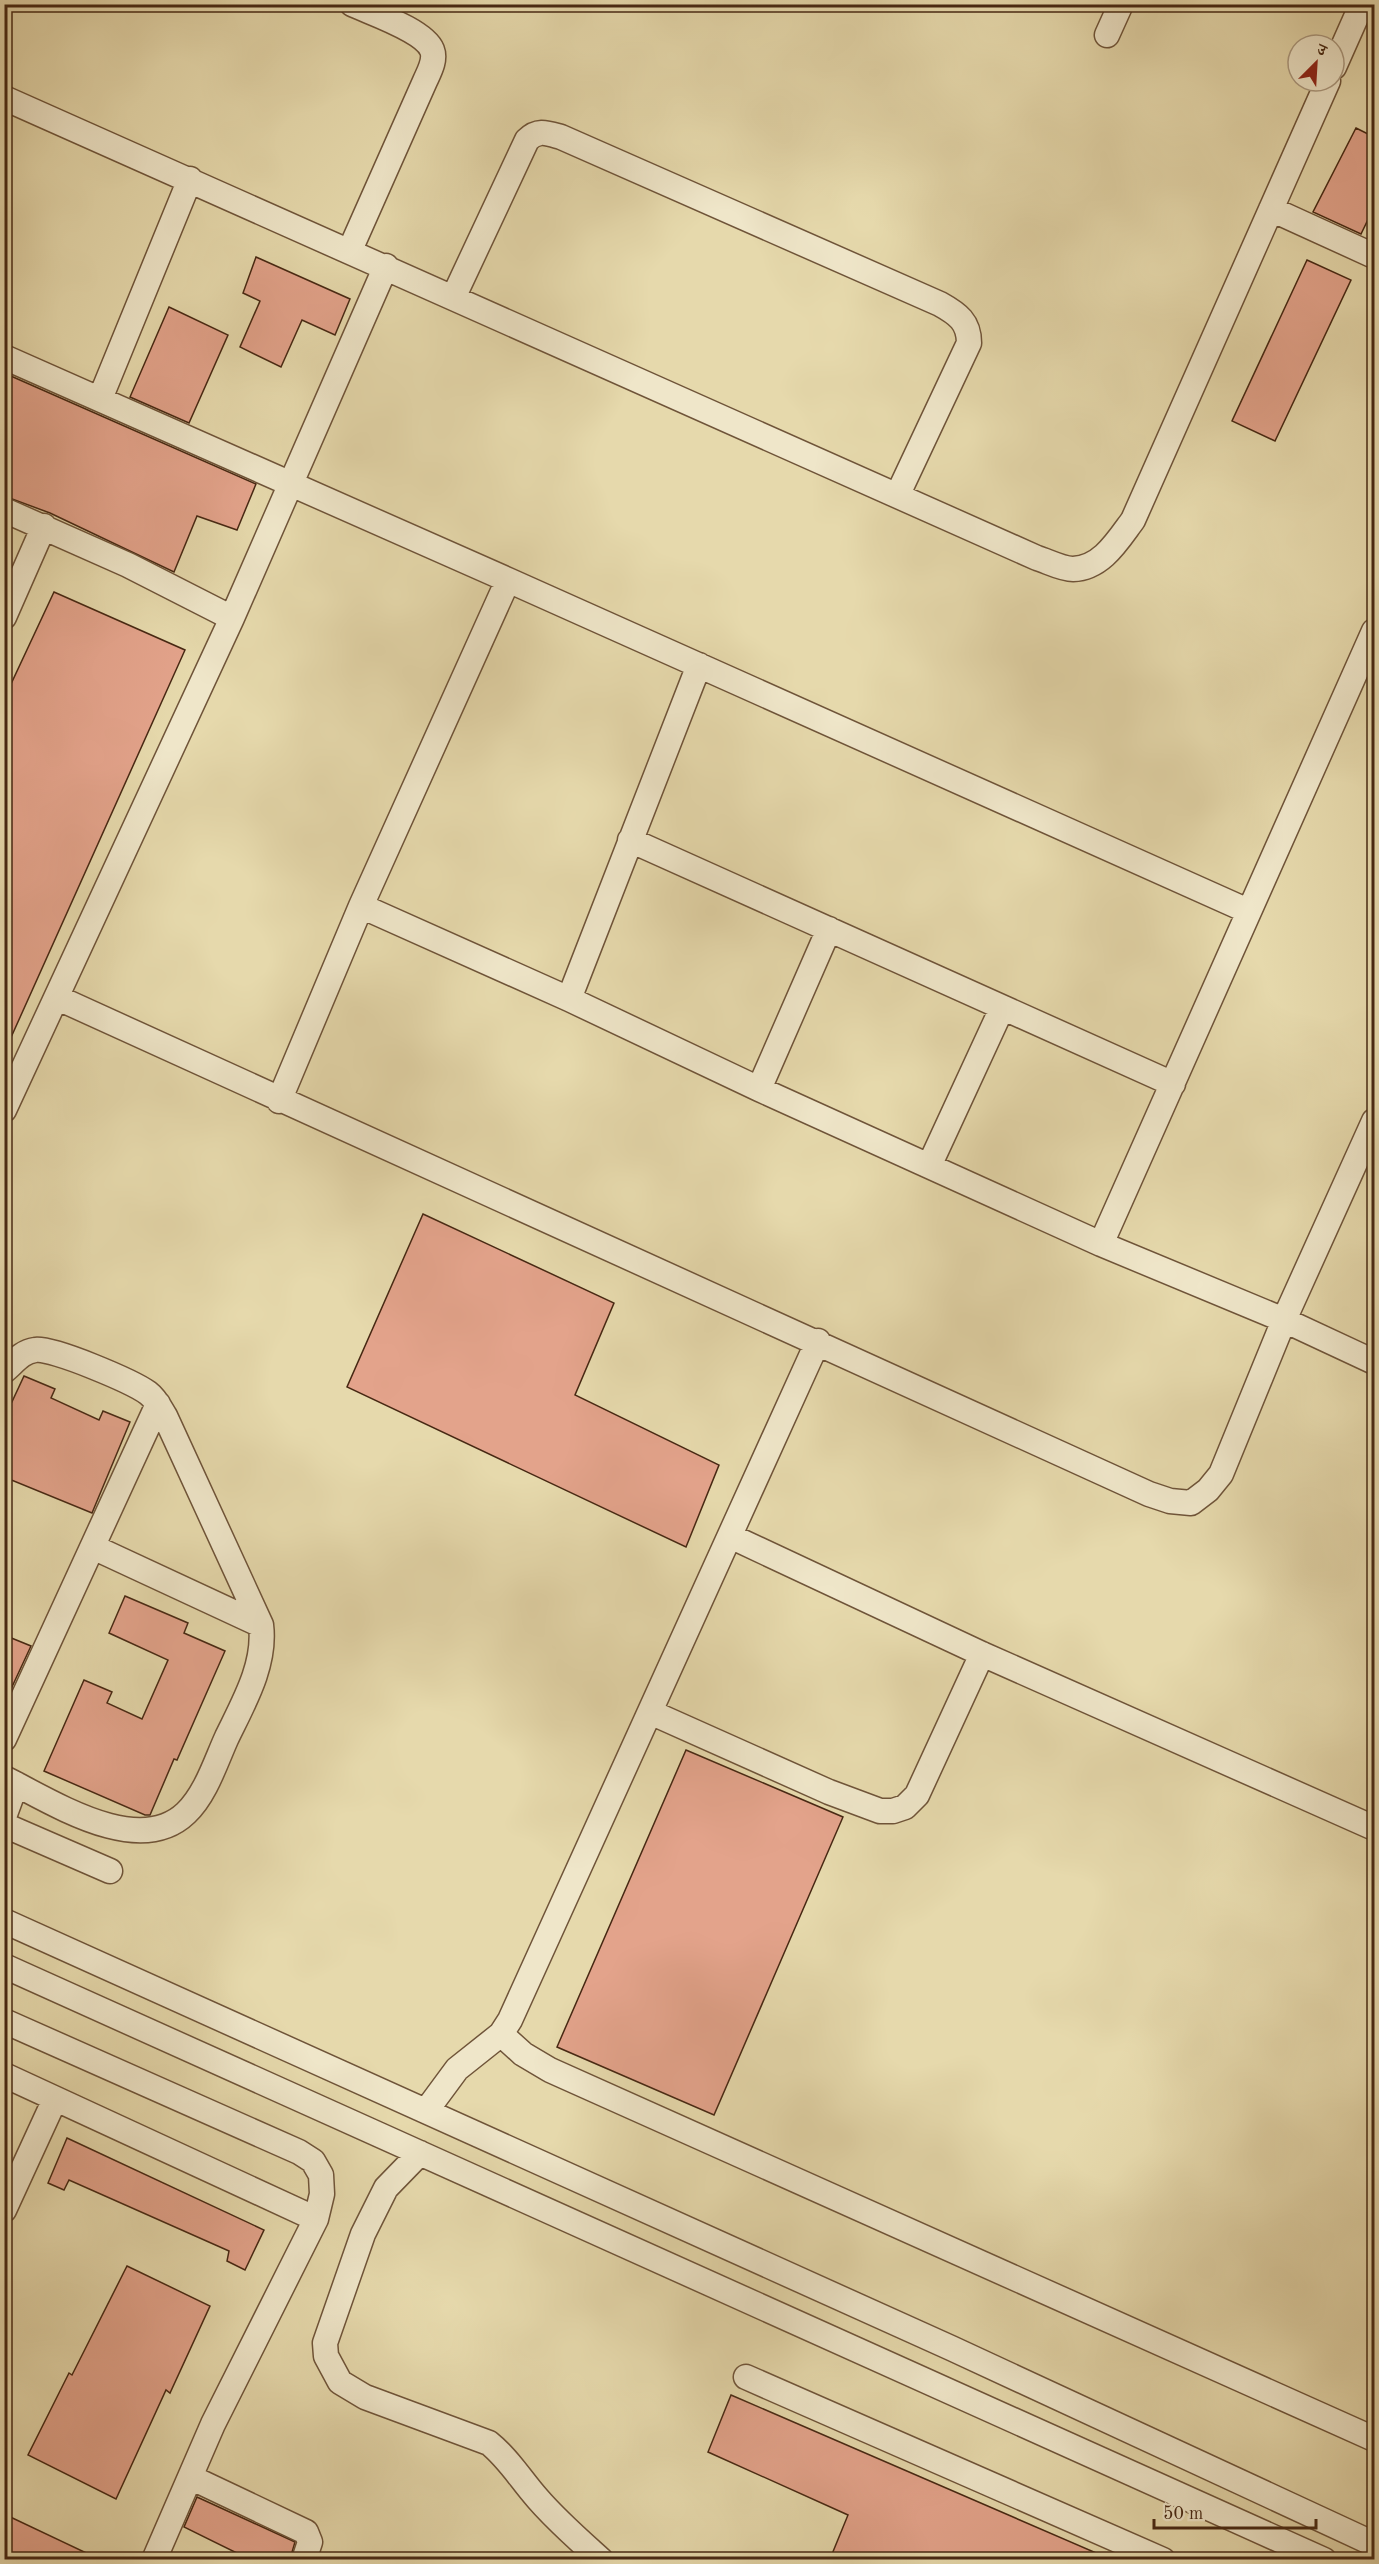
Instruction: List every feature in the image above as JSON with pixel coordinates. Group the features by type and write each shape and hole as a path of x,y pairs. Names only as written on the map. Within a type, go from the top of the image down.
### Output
{"street":[{"path":"350,250 425,81 433,56 432,49 420,36 352,4"},
{"path":"1107,35 1121,4"},
{"path":"1346,40 1362,4"},
{"path":"4,98 454,296 1037,558 1072,569 1097,562 1116,544 1133,520 1323,93"},
{"path":"454,296 527,140 534,133 543,132 561,137 940,304 964,320 969,331 969,343 898,494"},
{"path":"100,399 190,179"},
{"path":"1271,209 1374,256"},
{"path":"4,1110 58,998 232,618 386,266"},
{"path":"4,357 699,665 1248,912"},
{"path":"4,510 44,526 232,618"},
{"path":"4,618 44,526"},
{"path":"279,1101 361,906 508,580"},
{"path":"1101,1244 1374,631"},
{"path":"569,999 699,665"},
{"path":"630,840 1173,1084"},
{"path":"361,906 569,999 759,1089 930,1164 1101,1244 1284,1320 1374,1362"},
{"path":"759,1089 829,929"},
{"path":"58,998 279,1101 818,1341 1149,1494 1170,1501 1191,1503 1208,1490 1221,1474 1284,1320 1374,1121"},
{"path":"930,1164 1002,1008"},
{"path":"426,2111 458,2069 501,2034 510,2020 818,1341"},
{"path":"4,1371 22,1354 36,1350 50,1351 138,1387 149,1394 158,1404 261,1625 262,1650 246,1698 201,1791 187,1812 170,1825 141,1829 112,1828 81,1817 10,1781 4,1817"},
{"path":"4,1739 158,1404"},
{"path":"730,1536 982,1654 1374,1828"},
{"path":"93,1547 261,1625"},
{"path":"650,1712 829,1792 880,1811 893,1810 905,1807 917,1796 982,1654"},
{"path":"4,1824 110,1871"},
{"path":"4,1921 951,2348 1374,2544"},
{"path":"4,1966 1324,2559"},
{"path":"4,2021 299,2152 313,2161 321,2175 322,2194 316,2219 247,2353 153,2559"},
{"path":"501,2034 523,2054 550,2070 1374,2439"},
{"path":"4,2075 316,2219"},
{"path":"4,2210 55,2099"},
{"path":"420,2153 390,2183 363,2234 327,2332 325,2343 329,2363 340,2382 365,2397 489,2443 502,2453 559,2522 601,2559"},
{"path":"746,2377 1163,2559"},
{"path":"190,2477 306,2532 310,2542 304,2559"}],"building":[{"path":"1356,128 1374,137 1374,207 1361,234 1313,212"},
{"path":"256,257 350,299 335,335 302,320 281,367 240,347 260,301 243,293"},
{"path":"1307,260 1351,280 1275,441 1232,421"},
{"path":"169,307 228,335 189,423 130,397"},
{"path":"4,373 256,484 237,530 197,516 174,572 50,513 4,496"},
{"path":"54,592 185,650 4,1053 4,699"},
{"path":"423,1214 614,1303 575,1395 719,1465 686,1547 347,1387"},
{"path":"24,1376 55,1389 51,1398 99,1420 103,1411 130,1422 92,1513 4,1477 4,1419"},
{"path":"125,1596 188,1623 184,1633 225,1651 150,1815 145,1815 44,1771 84,1680 112,1692 107,1703 142,1719 168,1660 109,1633"},
{"path":"4,1635 31,1646 4,1704"},
{"path":"686,1750 843,1817 714,2115 557,2047"},
{"path":"67,2138 264,2230 245,2270 227,2261 229,2251 69,2180 64,2190 48,2183"},
{"path":"127,2266 210,2306 170,2393 166,2390 116,2499 28,2455 69,2373 72,2375"},
{"path":"731,2395 1110,2559 830,2559 848,2515 708,2452"},
{"path":"197,2497 295,2542 290,2559 249,2559 184,2527"},
{"path":"4,2514 99,2559 4,2559"}]}
